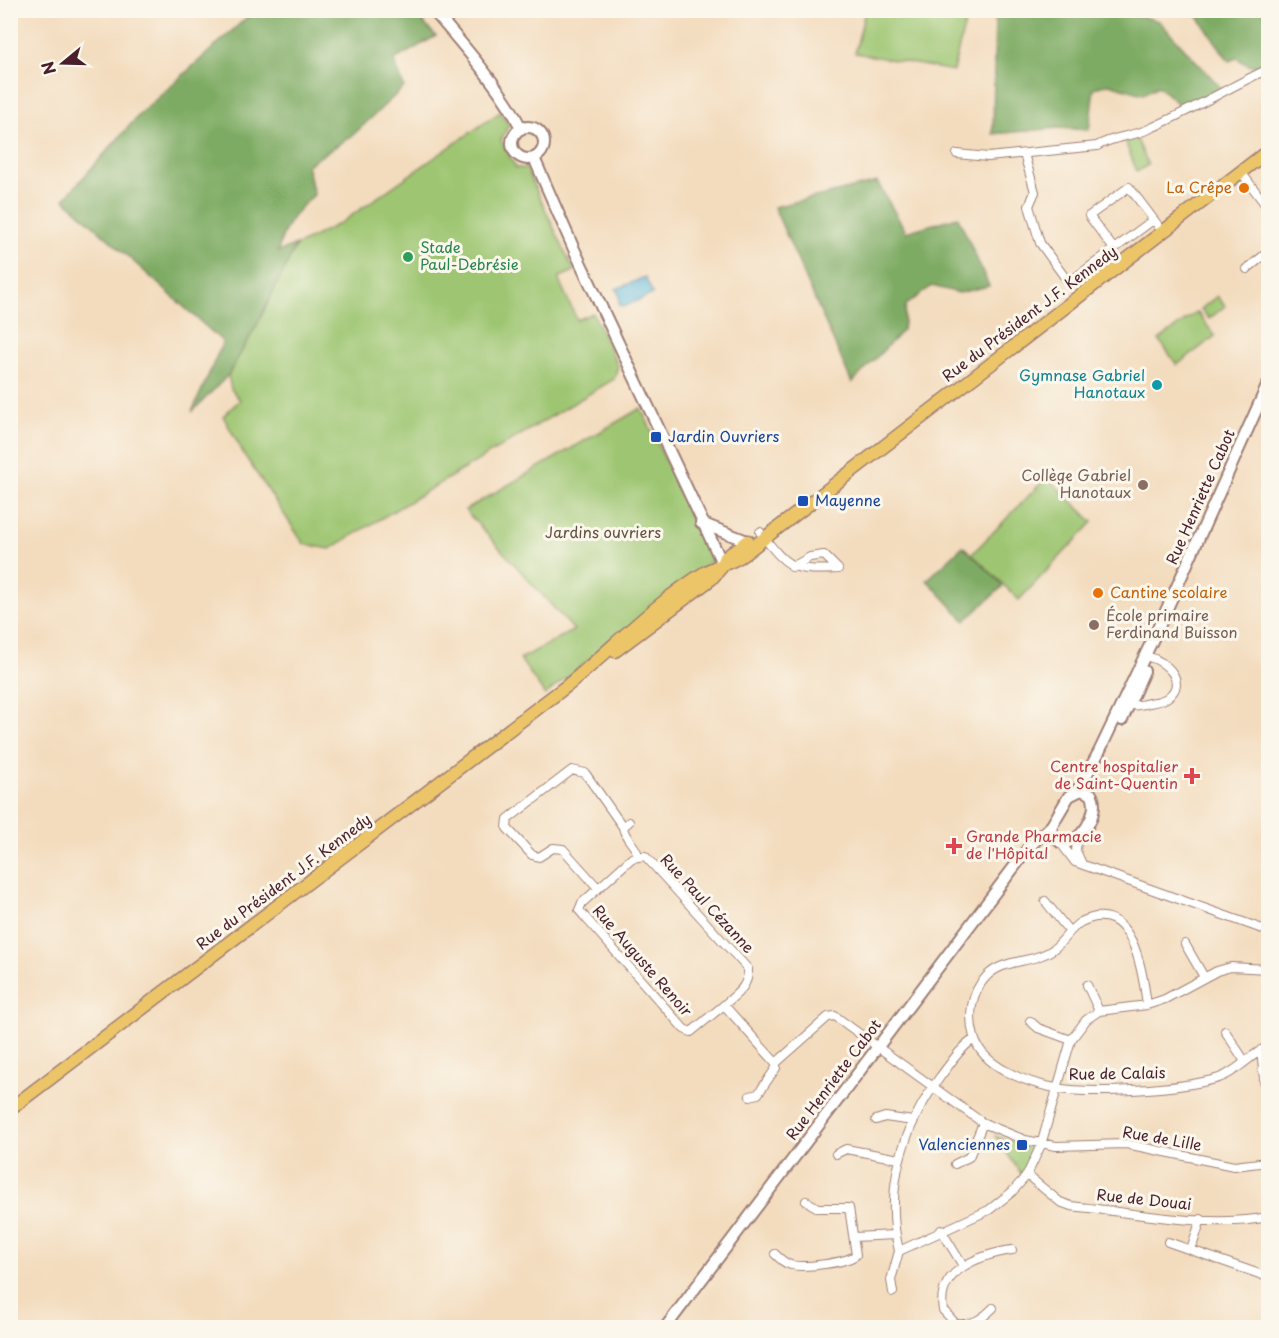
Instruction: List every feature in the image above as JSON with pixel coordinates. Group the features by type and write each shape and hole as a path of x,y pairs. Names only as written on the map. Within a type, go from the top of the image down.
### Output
{"main road":[{"name":"Rue du Président J.F. Kennedy","path":"10,1109 575,679 633,626 706,572 732,563 763,535 1269,151"},
{"name":"Rue du Président J.F. Kennedy","path":"723,565 725,558 747,541 763,535"}],"street":[{"path":"433,10 489,81 517,119 521,129"},
{"path":"957,154 970,157 1024,154 1097,146 1108,139 1140,133 1213,99 1269,69"},
{"path":"521,129 536,129 543,137 542,152 534,158 525,159 514,150 514,136 521,129"},
{"path":"1024,154 1035,192 1029,206 1040,243 1066,279 1072,280 1153,219"},
{"path":"534,158 701,523 723,565"},
{"path":"1241,172 1269,208"},
{"path":"1114,249 1089,216 1129,187 1163,232"},
{"path":"1247,269 1269,252"},
{"name":"Rue Henriette Cabot","path":"665,1328 1027,852 1052,825 1069,796 1078,790 1099,752 1161,622 1269,384"},
{"path":"701,523 747,541"},
{"path":"763,535 792,567 806,571 838,569 824,555 816,555 792,567"},
{"name":"Rue Henriette Cabot","path":"1027,852 1040,843 1058,841 1070,843 1077,840 1095,810 1096,803 1091,794 1094,777 1130,705 1161,622"},
{"path":"1138,668 1137,679 1127,703 1130,705 1164,700 1172,692 1176,682 1171,668 1159,659 1149,657"},
{"path":"598,888 563,849 553,848 539,857 532,855 507,828 508,819 572,770 579,770 585,773 626,825 624,833 636,847 638,855"},
{"path":"1078,790 1091,794"},
{"path":"1052,825 1051,833 1075,862 1269,931"},
{"path":"1077,840 1076,851 1083,865"},
{"name":"Rue Paul Cézanne","path":"608,879 638,855 645,856 748,969 749,979 746,985 724,1005"},
{"name":"Rue Auguste Renoir","path":"608,879 582,903 579,910 684,1029 691,1032 697,1030 724,1005"},
{"path":"1045,901 1069,931"},
{"path":"893,1292 891,1280 899,1251 895,1235 894,1196 899,1159 913,1121 934,1086 963,1047 974,1040 972,1006 978,986 986,976 1008,964 1048,953 1069,931 1093,918 1115,921 1124,928 1138,956 1147,1005"},
{"path":"1185,944 1204,976"},
{"path":"899,1251 989,1210 1012,1192 1027,1175 1041,1145 1071,1040 1077,1029 1099,1011 1147,1005 1174,996 1204,976 1231,968 1269,969"},
{"path":"1087,985 1099,1011"},
{"path":"724,1005 776,1063"},
{"path":"750,1096 758,1094 776,1068 776,1063 832,1016 840,1017 879,1045"},
{"path":"1030,1021 1038,1028 1071,1040"},
{"path":"1225,1031 1244,1060"},
{"name":"Rue de Calais","path":"974,1040 993,1061 1013,1074 1056,1088 1121,1090 1177,1086 1219,1078 1234,1071 1244,1060 1265,1048 1265,1088 1269,1093"},
{"name":"Rue de Lille","path":"879,1045 983,1123 1041,1145 1126,1144 1234,1166 1269,1162"},
{"path":"876,1120 885,1117 913,1121"},
{"path":"956,1164 969,1157 983,1123"},
{"path":"836,1154 846,1149 899,1159"},
{"name":"Rue de Douai","path":"1027,1175 1060,1202 1071,1206 1201,1220 1247,1222 1269,1217"},
{"path":"776,1254 783,1262 792,1266 841,1262 856,1255 849,1208 818,1208 806,1201"},
{"path":"1191,1250 1201,1220"},
{"path":"941,1230 963,1266"},
{"path":"854,1238 895,1235"},
{"path":"1168,1242 1269,1277"},
{"path":"993,1308 971,1324 956,1324 943,1310 943,1289 951,1276 963,1266 995,1253 1012,1250"}],"green space":[{"path":"255,10 412,11 436,36 394,60 404,87 353,135 307,165 314,195 291,220 278,252 296,245 257,325 228,375 192,412 223,342 64,199 141,113"},
{"path":"865,11 968,11 953,71 855,53"},
{"path":"995,11 1121,11 1159,21 1223,90 1184,109 1158,86 1143,94 1109,84 1094,88 1089,130 1058,128 993,134"},
{"path":"1194,11 1262,11 1268,19 1268,63 1252,66 1237,58 1229,61"},
{"path":"500,112 509,125 501,140 516,168 526,168 574,271 558,278 577,320 593,313 618,366 614,379 330,549 304,544 245,456 223,416 240,400 231,389 228,375 257,325 296,246 342,222"},
{"path":"1136,137 1148,165 1137,172 1125,141"},
{"path":"877,182 906,232 958,217 989,286 959,293 932,286 906,305 903,330 852,383 774,207"},
{"path":"1217,296 1225,306 1209,319 1201,309"},
{"path":"1197,312 1215,336 1177,365 1159,340"},
{"name":"Jardins ouvriers","path":"641,408 712,561 545,695 520,659 574,630 465,510"},
{"path":"1047,477 1093,522 1019,600 972,554"},
{"path":"963,546 1000,582 1002,587 965,621 927,580"},
{"path":"995,1136 1034,1148 1022,1175"}],"water":[{"path":"645,277 653,294 623,307 619,304 619,294 616,289"}],"place":[{"name":"La Crêpe","path":"1244,188"},
{"name":"Stade Paul-Debrésie","path":"408,257"},
{"name":"Gymnase Gabriel Hanotaux","path":"1157,385"},
{"name":"Jardin Ouvriers","path":"656,437"},
{"name":"Collège Gabriel Hanotaux","path":"1143,485"},
{"name":"Mayenne","path":"803,501"},
{"name":"Cantine scolaire","path":"1098,593"},
{"name":"École primaire Ferdinand Buisson","path":"1094,625"},
{"name":"Centre hospitalier de Saint-Quentin","path":"1192,776"},
{"name":"Grande Pharmacie de l'Hôpital","path":"954,846"},
{"name":"Valenciennes","path":"1022,1145"}]}
